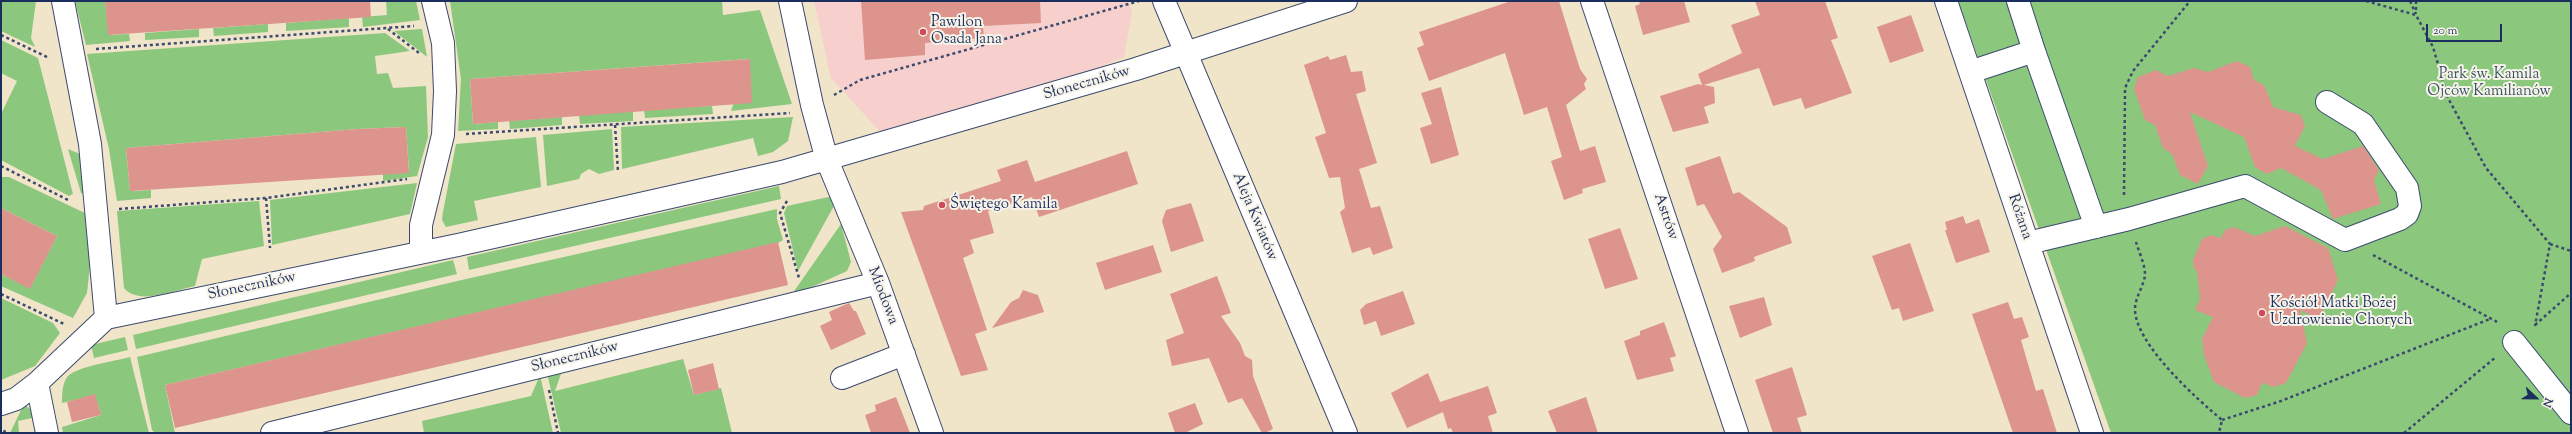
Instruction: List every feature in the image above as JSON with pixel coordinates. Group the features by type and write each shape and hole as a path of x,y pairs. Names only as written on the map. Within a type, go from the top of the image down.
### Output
{"street":[{"path":"1,404 16,399 37,383 106,318 90,144 63,1"},
{"path":"421,252 421,225 443,135 446,92 443,43 433,1"},
{"path":"790,1 812,105 827,160"},
{"name":"Aleja Kwiatów","path":"1164,1 1185,54 1346,433"},
{"name":"Słoneczników","path":"106,318 421,252 827,160 1185,54 1346,1"},
{"name":"Astrów","path":"1592,1 1737,433"},
{"name":"Różana","path":"1946,1 2092,433"},
{"path":"2018,1 2096,227"},
{"path":"1970,72 2034,51"},
{"path":"2028,243 2129,219 2245,186 2346,240 2400,220 2407,214 2411,202 2407,188 2363,124 2327,102"},
{"name":"Miodowa","path":"827,160 878,283 932,433"},
{"name":"Słoneczników","path":"272,433 878,283"},
{"path":"2514,342 2571,413"},
{"path":"842,378 904,354"},
{"path":"37,383 46,433"}],"path":[{"path":"829,99 860,80 1139,1"},
{"path":"2190,1 2133,71 2125,88 2124,205 2145,275 2138,293 2135,310 2139,326 2159,358 2188,392 2222,420"},
{"path":"2366,1 2416,15"},
{"path":"2410,1 2433,47 2448,98 2486,168 2550,244 2571,251"},
{"path":"2416,1 2416,15"},
{"path":"94,49 417,26"},
{"path":"387,29 421,55"},
{"path":"1,35 75,70"},
{"path":"463,135 795,112"},
{"path":"615,125 618,172"},
{"path":"1,166 73,203"},
{"path":"112,210 266,198 415,178"},
{"path":"266,198 270,248"},
{"path":"787,201 780,213 799,278"},
{"path":"2346,240 2499,323 2514,342"},
{"path":"2535,326 2550,244"},
{"path":"2404,433 2535,326 2571,293"},
{"path":"1,294 69,326"},
{"path":"2222,420 2281,401 2490,319"},
{"path":"543,366 558,433"},
{"path":"2219,433 2222,420"}],"shaded area":[{"path":"814,1 1128,1 1132,11 1124,57 1097,68 881,133 831,78"}],"green space":[{"path":"1,1 36,1 31,38 35,47 1,31"},
{"path":"75,1 105,1 109,35 129,34 130,41 86,45"},
{"path":"386,1 416,1 420,20 363,27 362,17 387,15"},
{"path":"450,1 722,1 723,15 760,10 792,104 731,111 749,59 470,79 473,124 498,122 498,129 458,131 461,79"},
{"name":"Park św. Kamila Ojców Kamilianów","path":"1958,1 2571,1 2571,433 2111,433"},
{"path":"349,18 349,27 286,31 286,23"},
{"path":"268,24 268,32 214,36 213,28"},
{"path":"199,29 199,37 145,40 145,33"},
{"path":"422,29 427,57 394,31"},
{"path":"385,33 410,51 375,56 377,74 388,73 393,88 426,86 428,137 417,176 383,181 383,174 409,171 406,127 357,129 126,148 130,191 151,190 151,198 117,201 109,149 87,54"},
{"path":"1,40 38,58 73,194 69,196 1,160 1,114 17,81 1,73"},
{"path":"712,106 713,114 645,118 644,110"},
{"path":"633,111 633,121 580,124 579,115"},
{"path":"562,117 562,125 510,129 509,121"},
{"path":"793,117 788,141 773,152 758,156 753,138 622,169 621,127"},
{"path":"612,129 614,170 599,174 589,169 581,174 579,179 547,186 543,135"},
{"path":"536,137 541,187 474,201 478,220 446,227 442,220 456,144"},
{"path":"68,149 87,157 91,195 81,193"},
{"path":"1,177 9,177 87,214 92,246 87,293 73,318 1,286 1,274 30,288 57,236 1,208"},
{"path":"417,183 410,214 272,245 270,200"},
{"path":"779,186 781,199 469,270 467,257"},
{"path":"833,196 835,204 798,271 784,213 787,206"},
{"path":"259,201 264,246 202,259 195,286 168,293 148,296 139,296 124,288 117,211"},
{"path":"777,209 777,219 783,240 778,243 165,385 175,433 155,433 152,430 137,357 453,282"},
{"path":"841,224 851,262 847,271 790,297"},
{"path":"453,260 457,274 136,349 133,335"},
{"path":"1,298 53,323 60,333 35,366 1,380"},
{"path":"125,337 128,350 94,358 91,345"},
{"path":"130,357 149,433 63,433 62,427 101,415 95,395 62,403 63,386 68,376 80,369"},
{"path":"683,359 694,395 721,388 732,433 561,433 547,373 563,368 555,391"},
{"path":"540,375 553,433 424,433 422,421 531,396"},
{"path":"24,404 35,413 37,417 18,421 19,433 10,433"}],"building":[{"path":"105,1 370,1 371,17 108,35"},
{"name":"Pawilon Osada Jana","path":"861,1 1040,1 1041,23 983,26 984,38 925,43 925,55 865,60"},
{"path":"1511,1 1559,1 1580,69 1587,79 1584,84 1586,89 1566,105 1580,151 1595,146 1606,182 1582,189 1583,193 1564,200 1551,161 1562,157 1547,107 1524,115 1505,53 1429,81 1417,48 1424,45 1419,32"},
{"path":"1639,1 1684,1 1690,22 1643,35 1635,6 1640,4"},
{"path":"1755,1 1825,1 1838,38 1831,40 1852,93 1805,109 1801,98 1773,106 1759,68 1704,85 1714,87 1715,103 1704,107 1709,123 1673,132 1660,96 1698,84 1702,85 1698,74 1742,53 1731,25 1760,15"},
{"path":"1911,15 1924,51 1890,63 1877,27"},
{"path":"1346,55 1351,72 1362,71 1366,91 1356,94 1377,163 1359,169 1371,208 1380,206 1393,248 1373,255 1370,247 1352,253 1340,212 1345,208 1340,177 1329,178 1315,137 1326,133 1304,65 1328,56 1330,60"},
{"path":"750,59 752,103 473,124 470,79"},
{"path":"2237,61 2250,67 2254,80 2264,85 2273,107 2301,115 2305,126 2295,146 2323,159 2363,146 2379,170 2374,180 2381,204 2333,219 2321,190 2281,168 2267,174 2255,167 2244,137 2190,112 2208,166 2198,184 2180,175 2172,154 2163,148 2155,125 2145,120 2134,89 2138,77 2156,70 2168,76 2194,68 2208,72"},
{"path":"1441,87 1459,155 1431,164 1420,128 1432,124 1421,93"},
{"path":"406,127 409,173 130,191 126,148 357,129"},
{"path":"1127,151 1138,184 1039,217 1032,197 988,211 994,233 970,240 974,253 963,258 987,330 975,334 988,370 961,376 901,212 923,210 924,206 1001,181 997,170 1027,160 1035,182"},
{"path":"1720,156 1733,194 1739,192 1787,227 1792,243 1754,257 1755,261 1722,273 1713,249 1722,237 1704,204 1697,206 1685,168"},
{"path":"1191,203 1204,241 1171,252 1162,221 1166,210"},
{"path":"1,208 57,236 30,289 1,274"},
{"path":"1963,216 1966,224 1979,219 1990,252 1956,263 1945,230 1947,230 1945,222"},
{"name":"Kościół Matki Bożej Uzdrowienie Chorych","path":"2285,226 2328,248 2338,280 2319,319 2300,310 2307,343 2286,383 2274,387 2262,383 2257,395 2245,398 2214,382 2204,355 2202,339 2213,317 2195,310 2200,299 2197,271 2194,269 2193,260 2202,239 2211,235 2221,238 2225,230 2234,227 2255,236"},
{"path":"1620,228 1638,279 1605,289 1588,239"},
{"path":"778,242 788,285 175,428 165,385"},
{"path":"1910,243 1934,311 1903,321 1899,308 1892,310 1872,256"},
{"path":"1153,245 1162,272 1105,290 1096,263"},
{"path":"1217,276 1231,313 1221,316 1240,343 1245,356 1252,360 1253,376 1273,429 1265,433 1262,433 1242,398 1228,403 1209,358 1172,366 1166,340 1184,333 1170,294"},
{"path":"1023,290 1038,295 1044,312 992,328 1011,302 1019,298"},
{"path":"1403,291 1415,324 1381,336 1376,321 1364,325 1360,310 1366,304"},
{"path":"1764,297 1772,325 1740,338 1729,306"},
{"path":"2008,302 2014,319 2022,317 2029,337 2021,340 2036,391 2043,389 2057,433 2013,433 1972,314"},
{"path":"849,303 854,311 856,311 866,334 831,350 820,326 832,320 829,312"},
{"path":"1664,322 1676,356 1670,358 1674,371 1637,380 1624,341 1640,335 1640,331"},
{"path":"713,363 719,389 694,395 688,370"},
{"path":"1792,367 1807,415 1797,418 1802,433 1773,433 1755,380"},
{"path":"1428,373 1440,402 1488,386 1497,413 1488,416 1493,433 1453,433 1451,428 1448,429 1443,412 1407,428 1391,393"},
{"path":"95,394 101,415 72,422 67,402"},
{"path":"896,397 910,433 871,433 865,415 876,411 875,405"},
{"path":"1586,397 1598,433 1557,433 1548,411"},
{"path":"1195,403 1203,424 1185,433 1175,433 1168,413"}],"place":[{"name":"Pawilon Osada Jana","path":"923,32"},
{"name":"Świętego Kamila","path":"942,205"},
{"name":"Kościół Matki Bożej Uzdrowienie Chorych","path":"2262,313"}]}
